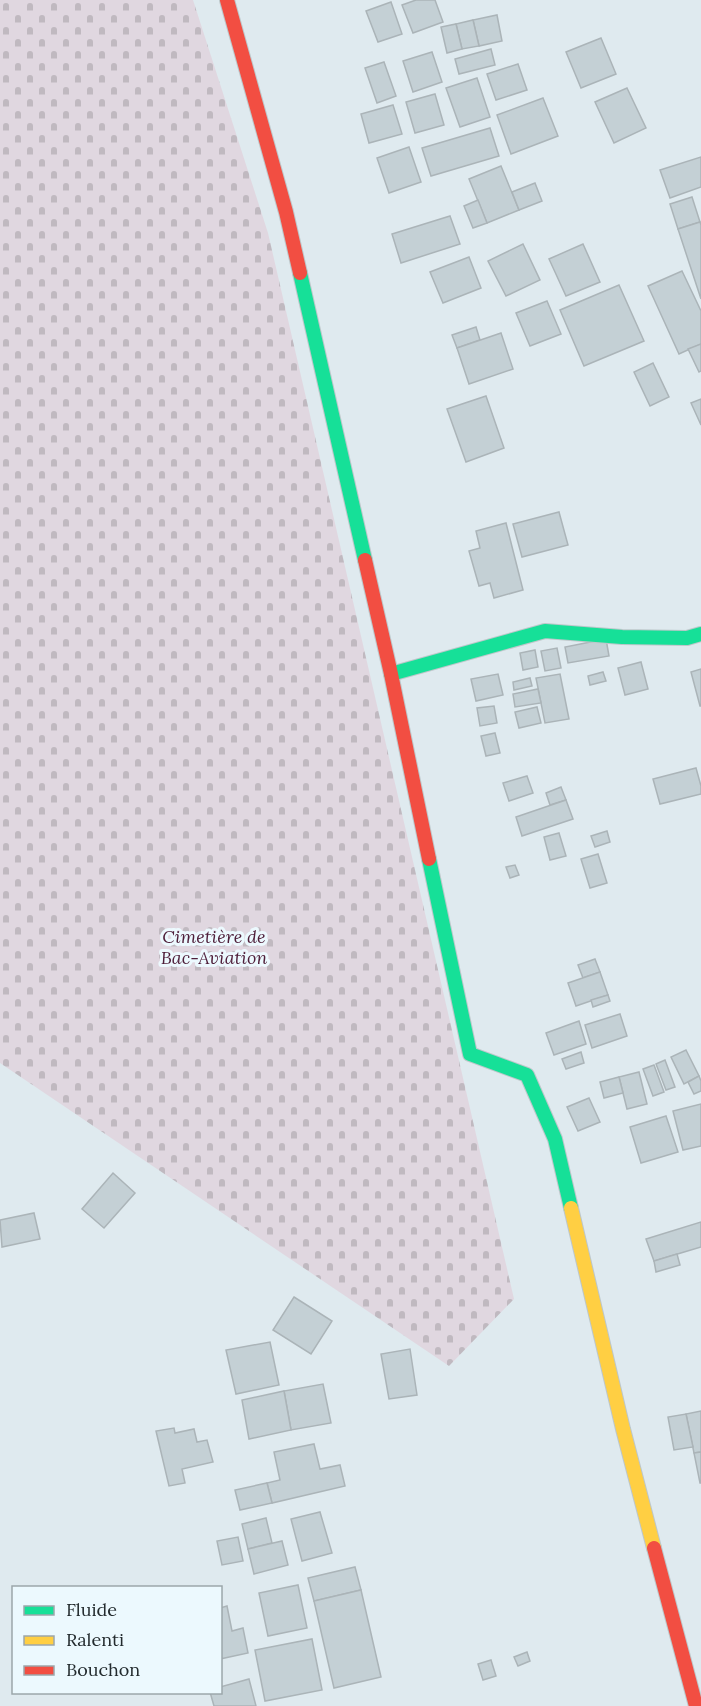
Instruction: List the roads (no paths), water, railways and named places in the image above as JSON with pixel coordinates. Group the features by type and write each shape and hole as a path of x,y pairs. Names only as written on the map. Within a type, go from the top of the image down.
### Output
{"street":[{"path":"227,0 286,212 391,674 470,1054 527,1075 555,1139 623,1429 696,1706"},
{"path":"391,674 545,631 622,637 687,638 701,633"}],"park label":[{"name":"Cimetière de Bac-Aviation","path":"214,947"}]}
